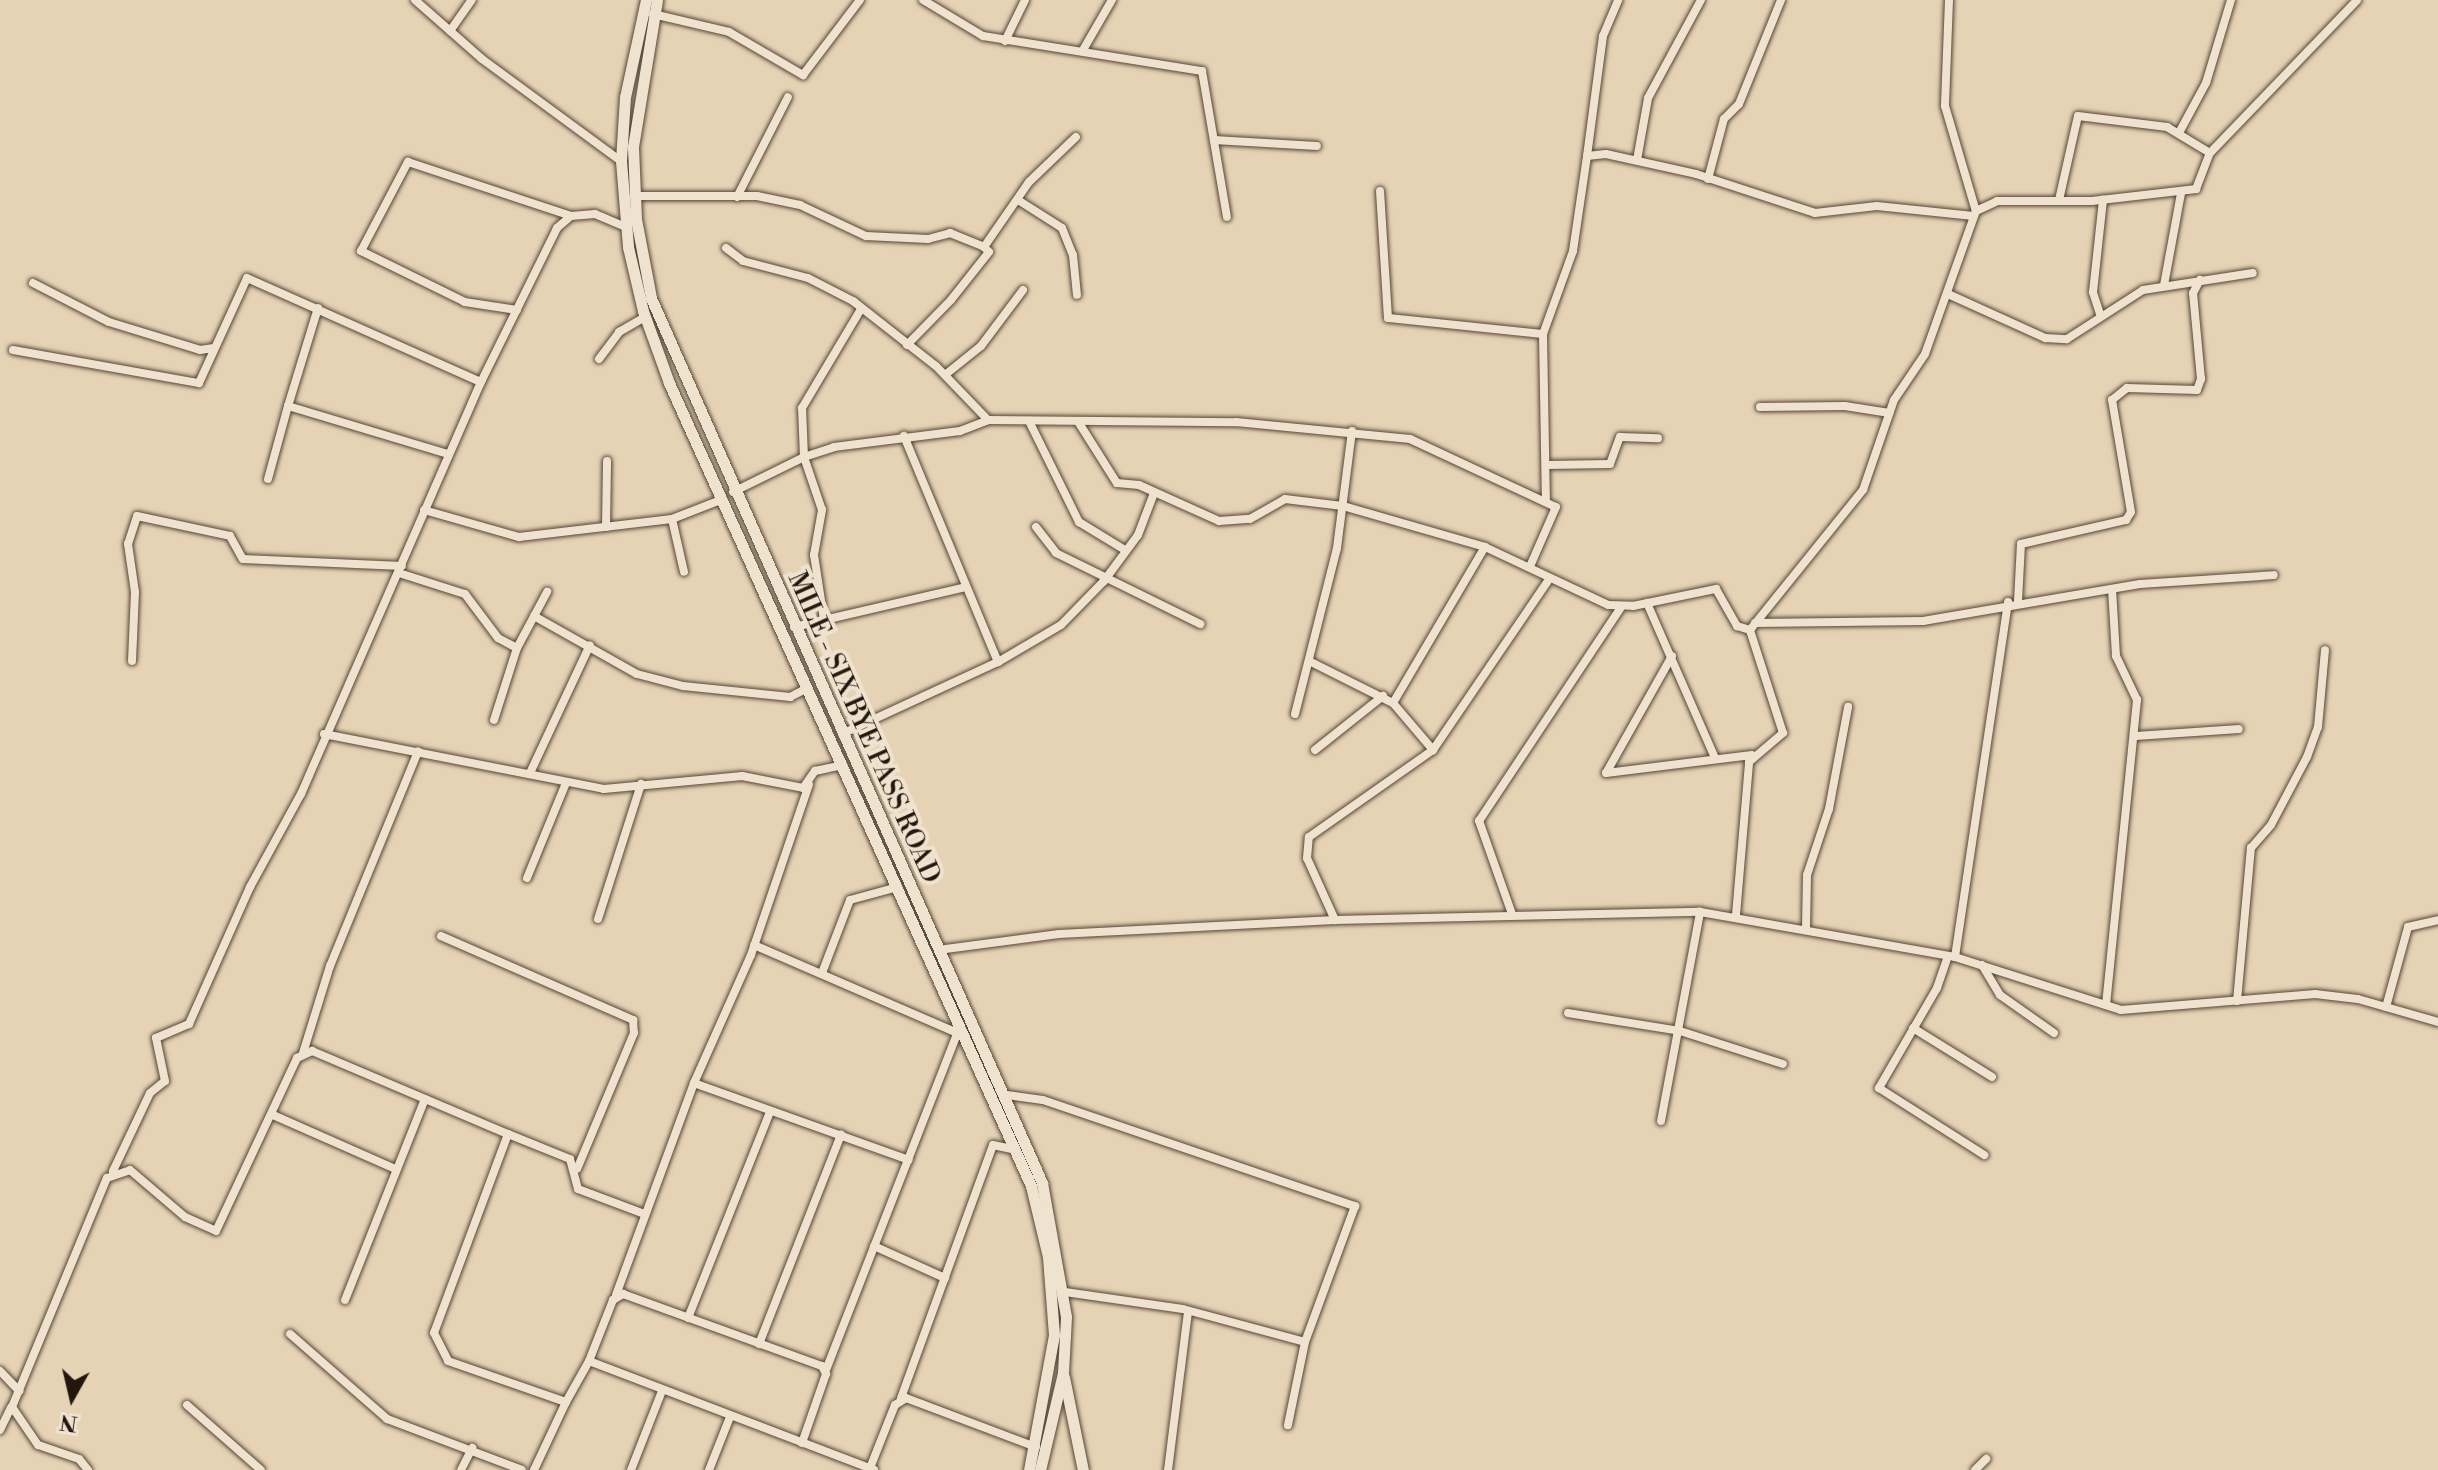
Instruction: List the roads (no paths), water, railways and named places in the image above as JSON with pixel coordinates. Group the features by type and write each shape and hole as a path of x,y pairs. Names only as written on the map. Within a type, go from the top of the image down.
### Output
{"street":[{"path":"415,0 450,31 621,161"},
{"path":"450,31 472,0"},
{"path":"646,0 625,97 621,161 625,227 645,317 728,496 843,765 860,789 959,1029 1016,1151 1040,1217 1054,1335 1083,1470"},
{"name":"MILE - SIX BYE PASS ROAD","path":"657,0 637,98 635,196 658,321 728,496 794,627 842,734 860,789 1007,1095 1046,1196 1065,1292 1063,1373 1040,1470"},
{"path":"653,14 729,32 803,75 860,0"},
{"path":"923,0 938,11 1005,41 1083,50 1202,71 1227,217"},
{"path":"938,11 944,0"},
{"path":"1005,41 1025,0"},
{"path":"1083,50 1112,0"},
{"path":"1546,502 1543,334 1573,251 1603,36 1618,0"},
{"path":"1637,160 1648,98 1701,0"},
{"path":"1708,179 1724,119 1739,104 1781,0"},
{"path":"1753,627 1863,490 1889,413 1925,354 1975,214 1945,106 1949,0"},
{"path":"2180,131 2206,83 2231,0"},
{"path":"1587,156 1637,160 1815,213 1877,206 1975,214 1997,201 2103,200 2181,193 2202,183 2210,153 2357,0"},
{"path":"737,197 788,97"},
{"path":"2059,200 2074,118 2180,131 2210,153"},
{"path":"984,247 1018,200 1076,137"},
{"path":"1214,140 1317,146"},
{"path":"517,310 465,302 361,251 408,162 571,216 595,214 625,227"},
{"path":"1380,191 1388,318 1543,334"},
{"path":"2164,285 2181,193"},
{"path":"635,196 737,197 800,205 866,236 928,239 950,233 984,247 989,252 951,300 907,345"},
{"path":"1018,200 1062,228 1073,255 1077,295"},
{"path":"2100,314 2093,292 2103,200"},
{"path":"1,1424 19,1391 84,1226 150,1093 165,1081 156,1038 189,1024 400,570 481,382 557,228 571,216"},
{"path":"726,248 743,261 834,289 945,375 988,420"},
{"path":"1948,294 2045,338 2077,336 2100,314 2164,285 2253,273"},
{"path":"13,350 199,383 244,279 318,308 481,382"},
{"path":"2018,601 2021,544 2126,520 2131,512 2112,400 2127,388 2197,390 2201,379 2193,293 2200,280"},
{"path":"33,283 109,322 200,350 214,348"},
{"path":"945,375 981,346 1023,290"},
{"path":"268,479 318,308"},
{"path":"824,620 814,555 822,510 804,457 802,408 861,309"},
{"path":"599,359 627,325 645,317"},
{"path":"288,406 448,454"},
{"path":"1760,407 1845,406 1889,413"},
{"path":"424,510 480,523 505,536 606,527 672,519 728,496 804,457 904,436 960,431 988,420 1079,423 1193,421 1352,431 1421,442 1556,507 1531,564"},
{"path":"1029,421 1079,522 1125,550"},
{"path":"1079,423 1117,483 1154,493 1231,523 1285,499 1343,506 1485,547 1531,564 1548,581 1621,607 1716,589 1737,626 1923,621 2008,602 2112,589 2274,575"},
{"path":"1295,714 1343,506 1352,431"},
{"path":"904,436 962,588 998,662"},
{"path":"1546,465 1610,464 1620,437 1658,438"},
{"path":"606,527 607,461"},
{"path":"842,734 998,662 1061,625 1104,581 1125,550 1154,493"},
{"path":"132,661 135,592 128,544 137,516 230,536 243,559 400,570 465,594 498,638 517,648"},
{"path":"672,519 684,572"},
{"path":"1036,527 1056,553 1104,581 1200,624"},
{"path":"1393,703 1485,547"},
{"path":"1335,920 1307,858 1309,837 1433,750 1548,581"},
{"path":"794,627 962,588"},
{"path":"2106,1005 2136,736 2135,687 2116,656 2112,589"},
{"path":"494,720 517,648 547,592"},
{"path":"1984,1155 1879,1088 1952,956 2008,602"},
{"path":"1647,603 1715,758"},
{"path":"1512,914 1479,821 1621,607"},
{"path":"534,616 637,674 683,686 790,697 808,688"},
{"path":"1672,656 1604,771 1619,774 1752,755 1779,742 1783,733 1753,627"},
{"path":"530,773 590,645"},
{"path":"2237,1001 2251,848 2271,825 2307,757 2320,715 2325,650"},
{"path":"1309,661 1393,703 1433,750"},
{"path":"1315,750 1383,696"},
{"path":"1806,928 1807,875 1829,809 1848,707"},
{"path":"2136,736 2239,729"},
{"path":"324,734 604,789 742,776 809,785"},
{"path":"113,1171 130,1170 185,1217 216,1231 303,1053 330,966 418,751"},
{"path":"1736,915 1752,755"},
{"path":"534,1470 589,1361 616,1295 694,1083 754,945 815,771 843,765"},
{"path":"527,878 566,783"},
{"path":"598,919 641,784"},
{"path":"822,973 850,900 898,887"},
{"path":"1661,1121 1700,912"},
{"path":"938,950 1059,934 1335,920 1700,912 1736,915 1952,956 2106,1005 2164,1011 2315,994 2386,1007 2438,1022"},
{"path":"2386,1007 2408,927 2438,920"},
{"path":"441,936 633,1020 577,1169 578,1189 644,1214"},
{"path":"754,945 959,1029"},
{"path":"1982,965 2000,995 2054,1033"},
{"path":"1568,1013 1680,1031 1783,1064"},
{"path":"1913,1028 1992,1077"},
{"path":"802,1443 826,1370 959,1029"},
{"path":"303,1053 318,1052 570,1159 577,1169"},
{"path":"694,1083 909,1160"},
{"path":"1007,1095 1043,1100 1351,1203 1348,1234 1305,1342 1288,1425"},
{"path":"345,1300 393,1168 425,1099"},
{"path":"688,1318 770,1112"},
{"path":"273,1115 393,1168"},
{"path":"508,1134 440,1314 435,1344 459,1366 566,1402"},
{"path":"759,1344 841,1135"},
{"path":"589,1361 872,1469 993,1145 1016,1151"},
{"path":"874,1246 945,1278"},
{"path":"1065,1292 1188,1312 1305,1342"},
{"path":"616,1295 688,1318 826,1370"},
{"path":"1168,1470 1188,1312"},
{"path":"290,1334 387,1419 472,1448 522,1470"},
{"path":"1029,1470 1036,1447 1054,1335"},
{"path":"0,1371 19,1391"},
{"path":"631,1470 662,1391"},
{"path":"901,1398 1036,1447"},
{"path":"187,1405 261,1470"},
{"path":"12,1407 38,1445 79,1459 88,1470"},
{"path":"709,1470 730,1417"},
{"path":"461,1470 472,1448"},
{"path":"1975,1470 1986,1459"}]}
